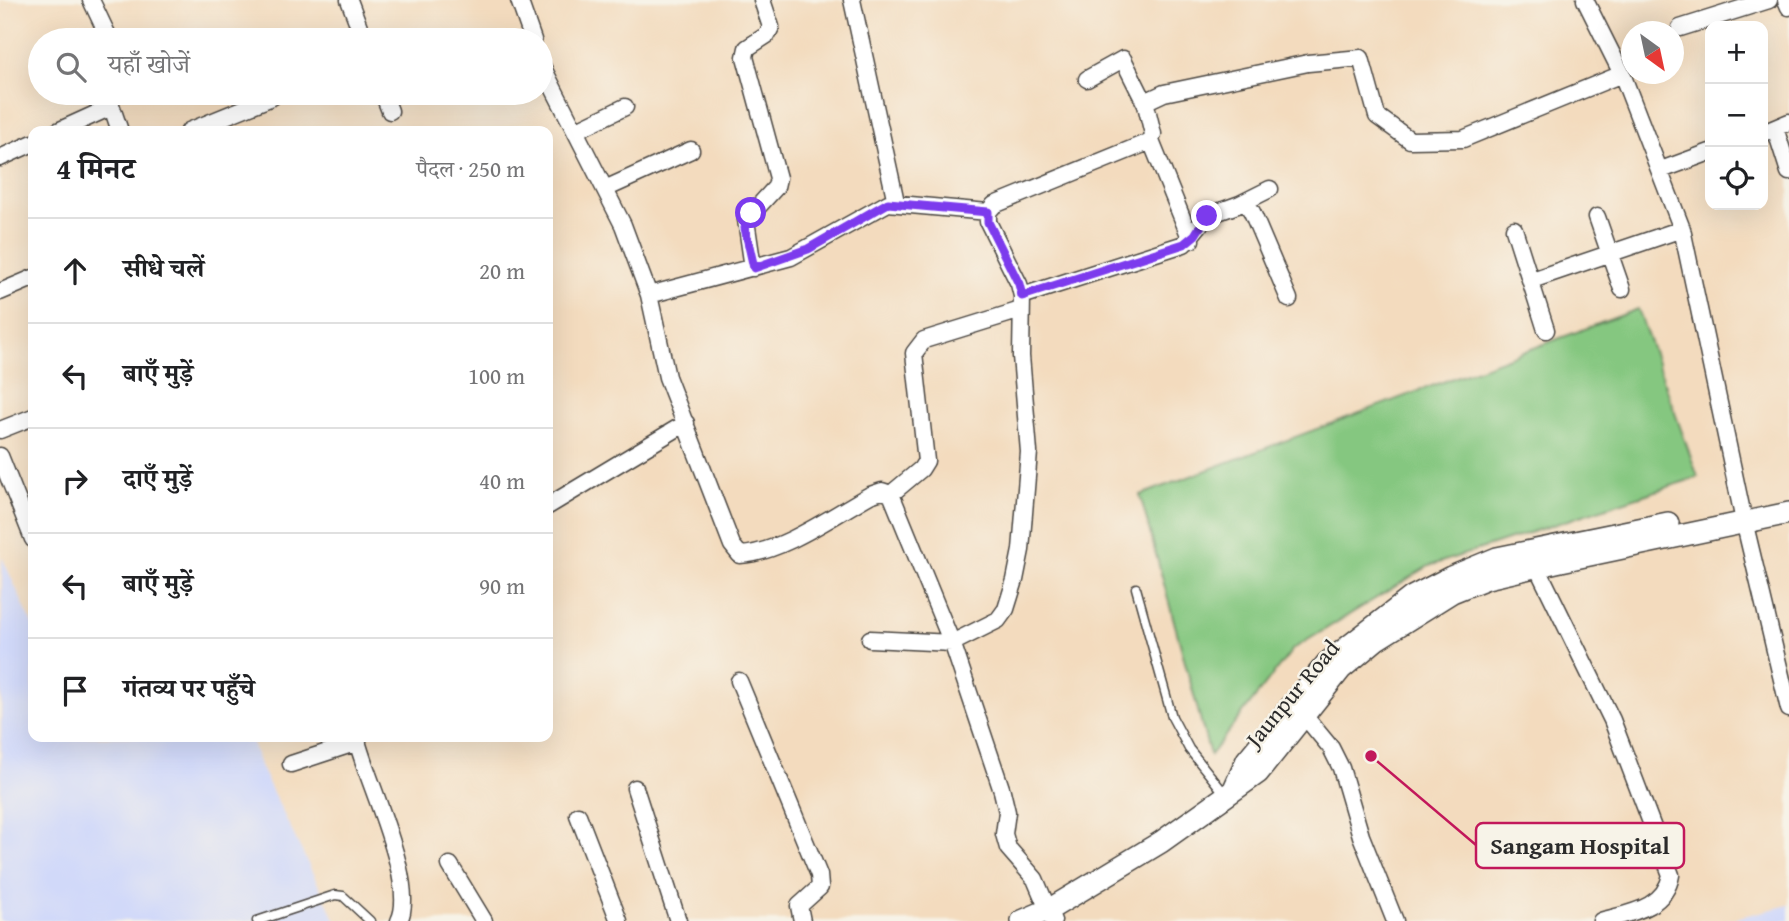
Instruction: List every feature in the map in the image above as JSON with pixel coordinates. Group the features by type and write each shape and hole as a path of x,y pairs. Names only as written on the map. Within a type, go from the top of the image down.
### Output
{"street":[{"path":"91,0 104,28"},
{"path":"349,0 360,28"},
{"path":"519,0 529,28"},
{"path":"754,268 746,220 776,187 778,178 745,57 747,48 767,36 771,27 762,0"},
{"path":"852,0 896,202"},
{"path":"1585,0 1621,72"},
{"path":"1684,27 1769,0"},
{"path":"1787,0 1789,7"},
{"path":"1146,105 1149,100 1164,93 1308,63 1361,58 1377,117 1410,140 1463,139 1621,74"},
{"path":"1087,79 1123,59 1146,105 1152,124 1151,141 1191,240"},
{"path":"1626,84 1682,229 1743,515 1789,709"},
{"path":"553,88 623,225 649,295 662,362 732,545 740,555 754,554 774,547 870,495 881,491 891,494"},
{"path":"66,126 101,105"},
{"path":"111,105 118,126"},
{"path":"201,126 252,105"},
{"path":"388,105 390,111"},
{"path":"575,131 625,107"},
{"path":"1775,128 1789,172"},
{"path":"649,295 791,257 881,205 896,202 917,208 988,212 1006,198 1151,141"},
{"path":"0,158 28,145"},
{"path":"605,189 691,150"},
{"path":"1661,170 1705,154"},
{"path":"891,494 921,469 926,461 914,353 924,340 1191,240 1207,216 1270,189"},
{"path":"1240,204 1247,204 1252,212 1289,299"},
{"path":"870,639 952,643 998,620 1006,609 1021,550 1029,452 1021,356 1019,284 988,222 988,212"},
{"path":"1597,217 1622,289"},
{"path":"1514,229 1546,330"},
{"path":"1532,280 1682,229"},
{"path":"0,292 28,280"},
{"path":"0,430 28,419"},
{"path":"553,503 686,423"},
{"path":"1,459 28,525"},
{"path":"0,498 16,492"},
{"path":"891,494 952,643 1002,791 1007,812 1004,834 1008,848 1035,879 1052,915"},
{"path":"1022,921 1052,915 1230,792 1247,760 1298,709 1341,649 1412,597 1497,558 1542,547 1743,515 1789,501"},
{"name":"Jaunpur Road","path":"1298,709 1357,654 1452,592 1487,578 1743,515 1789,513"},
{"path":"1536,566 1612,720 1671,875 1669,887 1660,899 1644,908 1601,921"},
{"path":"739,681 819,875 820,887 799,906 802,921"},
{"path":"1298,709 1331,748 1341,768 1361,836 1395,921"},
{"path":"291,764 349,742"},
{"path":"358,742 402,880 404,905 398,921"},
{"path":"635,788 678,921"},
{"path":"578,815 619,921"},
{"path":"450,864 484,921"}],"lane":[{"path":"1136,588 1172,718 1189,749 1230,792"},
{"path":"257,921 335,895 343,897 370,921"}],"shaded area":[{"path":"2,557 28,615 28,742 252,742 261,768 336,921 0,921"},
{"path":"1789,905 1789,921 1723,921"}],"green space":[{"path":"1638,309 1698,477 1429,566 1293,649 1210,755 1140,495"}],"place":[{"name":"Sangam Hospital","path":"1371,756"}],"route":[{"path":"751,213 745,228 754,268 808,249 888,203 938,210 972,209 988,212 988,222 1019,284 1022,296 1184,244 1191,240 1207,216"}]}
